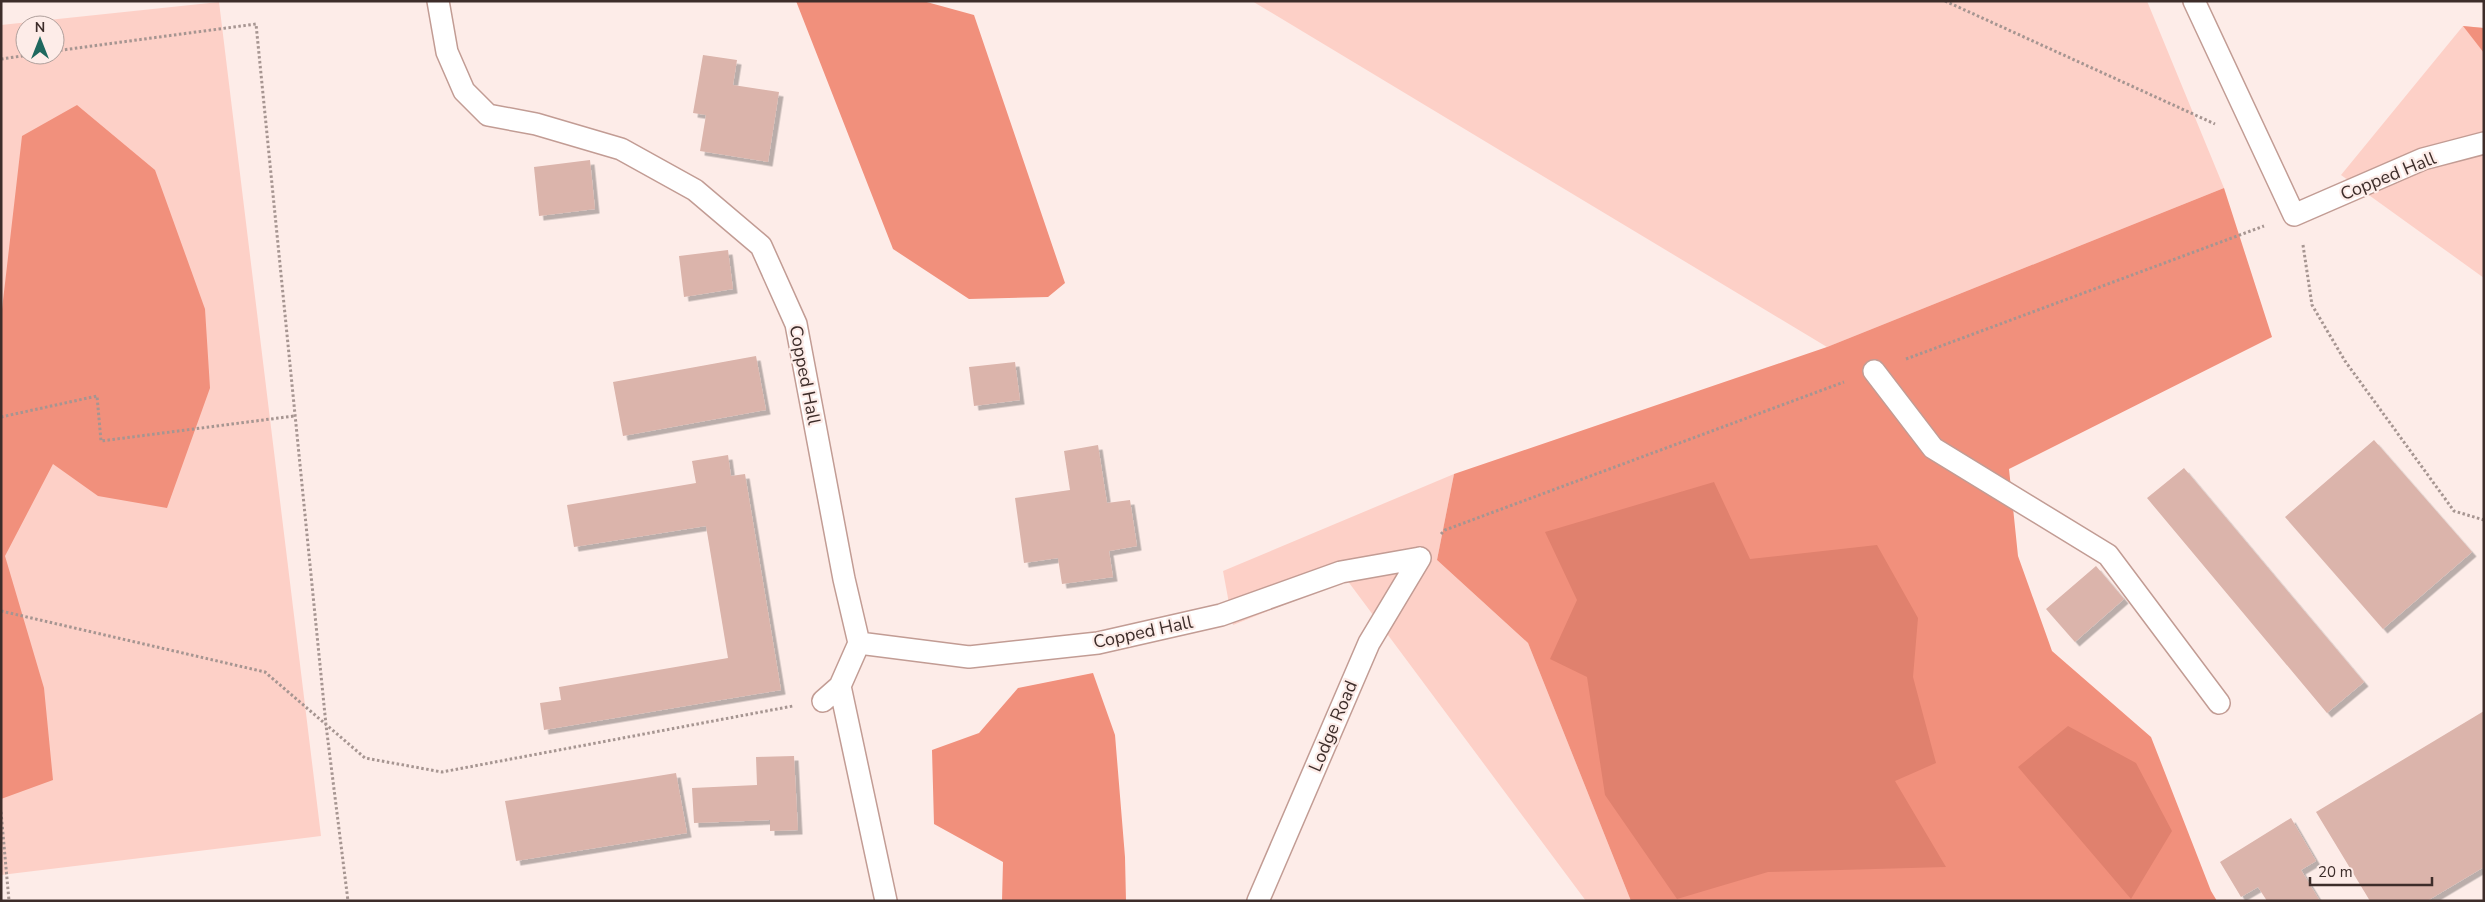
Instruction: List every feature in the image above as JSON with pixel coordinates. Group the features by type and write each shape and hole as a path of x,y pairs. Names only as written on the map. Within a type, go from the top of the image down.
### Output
{"lane":[{"name":"Copped Hall","path":"438,1 447,52 464,91 488,115 536,124 621,149 694,190 761,246 796,324 844,579 859,643 969,657 1098,643 1221,615 1341,572 1420,558"},
{"path":"2194,1 2247,118 2294,215"},
{"name":"Copped Hall","path":"2294,215 2423,159 2484,143"},
{"path":"1874,371 1933,448 2108,556 2220,703"},
{"name":"Lodge Road","path":"1258,901 1368,643 1420,558"},
{"path":"823,701 840,686 859,643"},
{"path":"840,686 886,901"}],"path":[{"path":"1945,1 2219,126 2247,118"},
{"path":"65,51 256,24 326,725 348,901"},
{"path":"1,59 15,57"},
{"path":"2294,215 2302,240 2312,305 2345,361 2454,510 2484,520"},
{"path":"1,417 97,396 102,441 294,416"},
{"path":"1,611 265,672 365,758 442,772 823,701"},
{"path":"1,812 9,901"}],"shaded area":[{"path":"796,1 923,1 974,15 1065,283 1048,297 969,299 893,249"},
{"path":"1252,1 2147,1 2224,188 1827,347"},
{"path":"219,2 321,836 1,875 1,25 15,24 15,65 65,65 65,18"},
{"path":"2463,26 2484,28 2484,278 2341,175"},
{"path":"2463,26 2484,28 2484,53"},
{"path":"77,105 155,170 205,309 210,388 167,508 98,496 53,464 5,556 44,688 53,780 1,799 1,318 22,136"},
{"path":"2224,188 2272,337 2009,469 2018,556 2052,651 2151,737 2211,891 2217,901 1631,901 1528,643 1437,560 1454,474 1827,347"},
{"path":"1454,474 1437,560 1528,643 1631,901 1586,901 1347,580 1233,625 1223,571"},
{"path":"1714,482 1750,559 1877,545 1918,618 1913,677 1936,763 1895,781 1946,867 1768,872 1677,899 1605,795 1587,677 1550,659 1577,600 1545,532"},
{"path":"1093,673 1115,735 1125,857 1126,901 1002,901 1003,862 934,824 932,750 979,733 1018,688"},
{"path":"2068,726 2136,763 2172,831 2131,899 2018,767"}],"building":[{"path":"703,55 737,60 733,85 779,92 768,162 700,151 706,115 693,113"},
{"path":"590,160 595,209 539,216 534,167"},
{"path":"728,250 733,289 684,297 679,256"},
{"path":"756,356 766,410 623,436 613,382"},
{"path":"1015,362 1020,400 974,406 969,367"},
{"path":"2374,440 2472,552 2383,629 2285,517"},
{"path":"1098,445 1107,503 1130,500 1137,546 1109,551 1113,577 1062,584 1058,558 1024,563 1015,498 1070,490 1064,451"},
{"path":"728,455 731,476 745,474 781,690 544,730 540,703 561,700 559,687 728,658 706,526 574,547 567,505 696,483 692,461"},
{"path":"2184,468 2364,682 2327,713 2147,498"},
{"path":"2096,566 2124,599 2075,642 2046,609"},
{"path":"2484,711 2484,867 2427,901 2370,901 2316,812"},
{"path":"794,756 798,830 770,831 770,820 694,823 692,788 757,785 756,757"},
{"path":"676,773 687,833 516,861 505,801"},
{"path":"2291,818 2316,861 2301,870 2320,901 2267,901 2258,887 2241,897 2220,862"}]}
